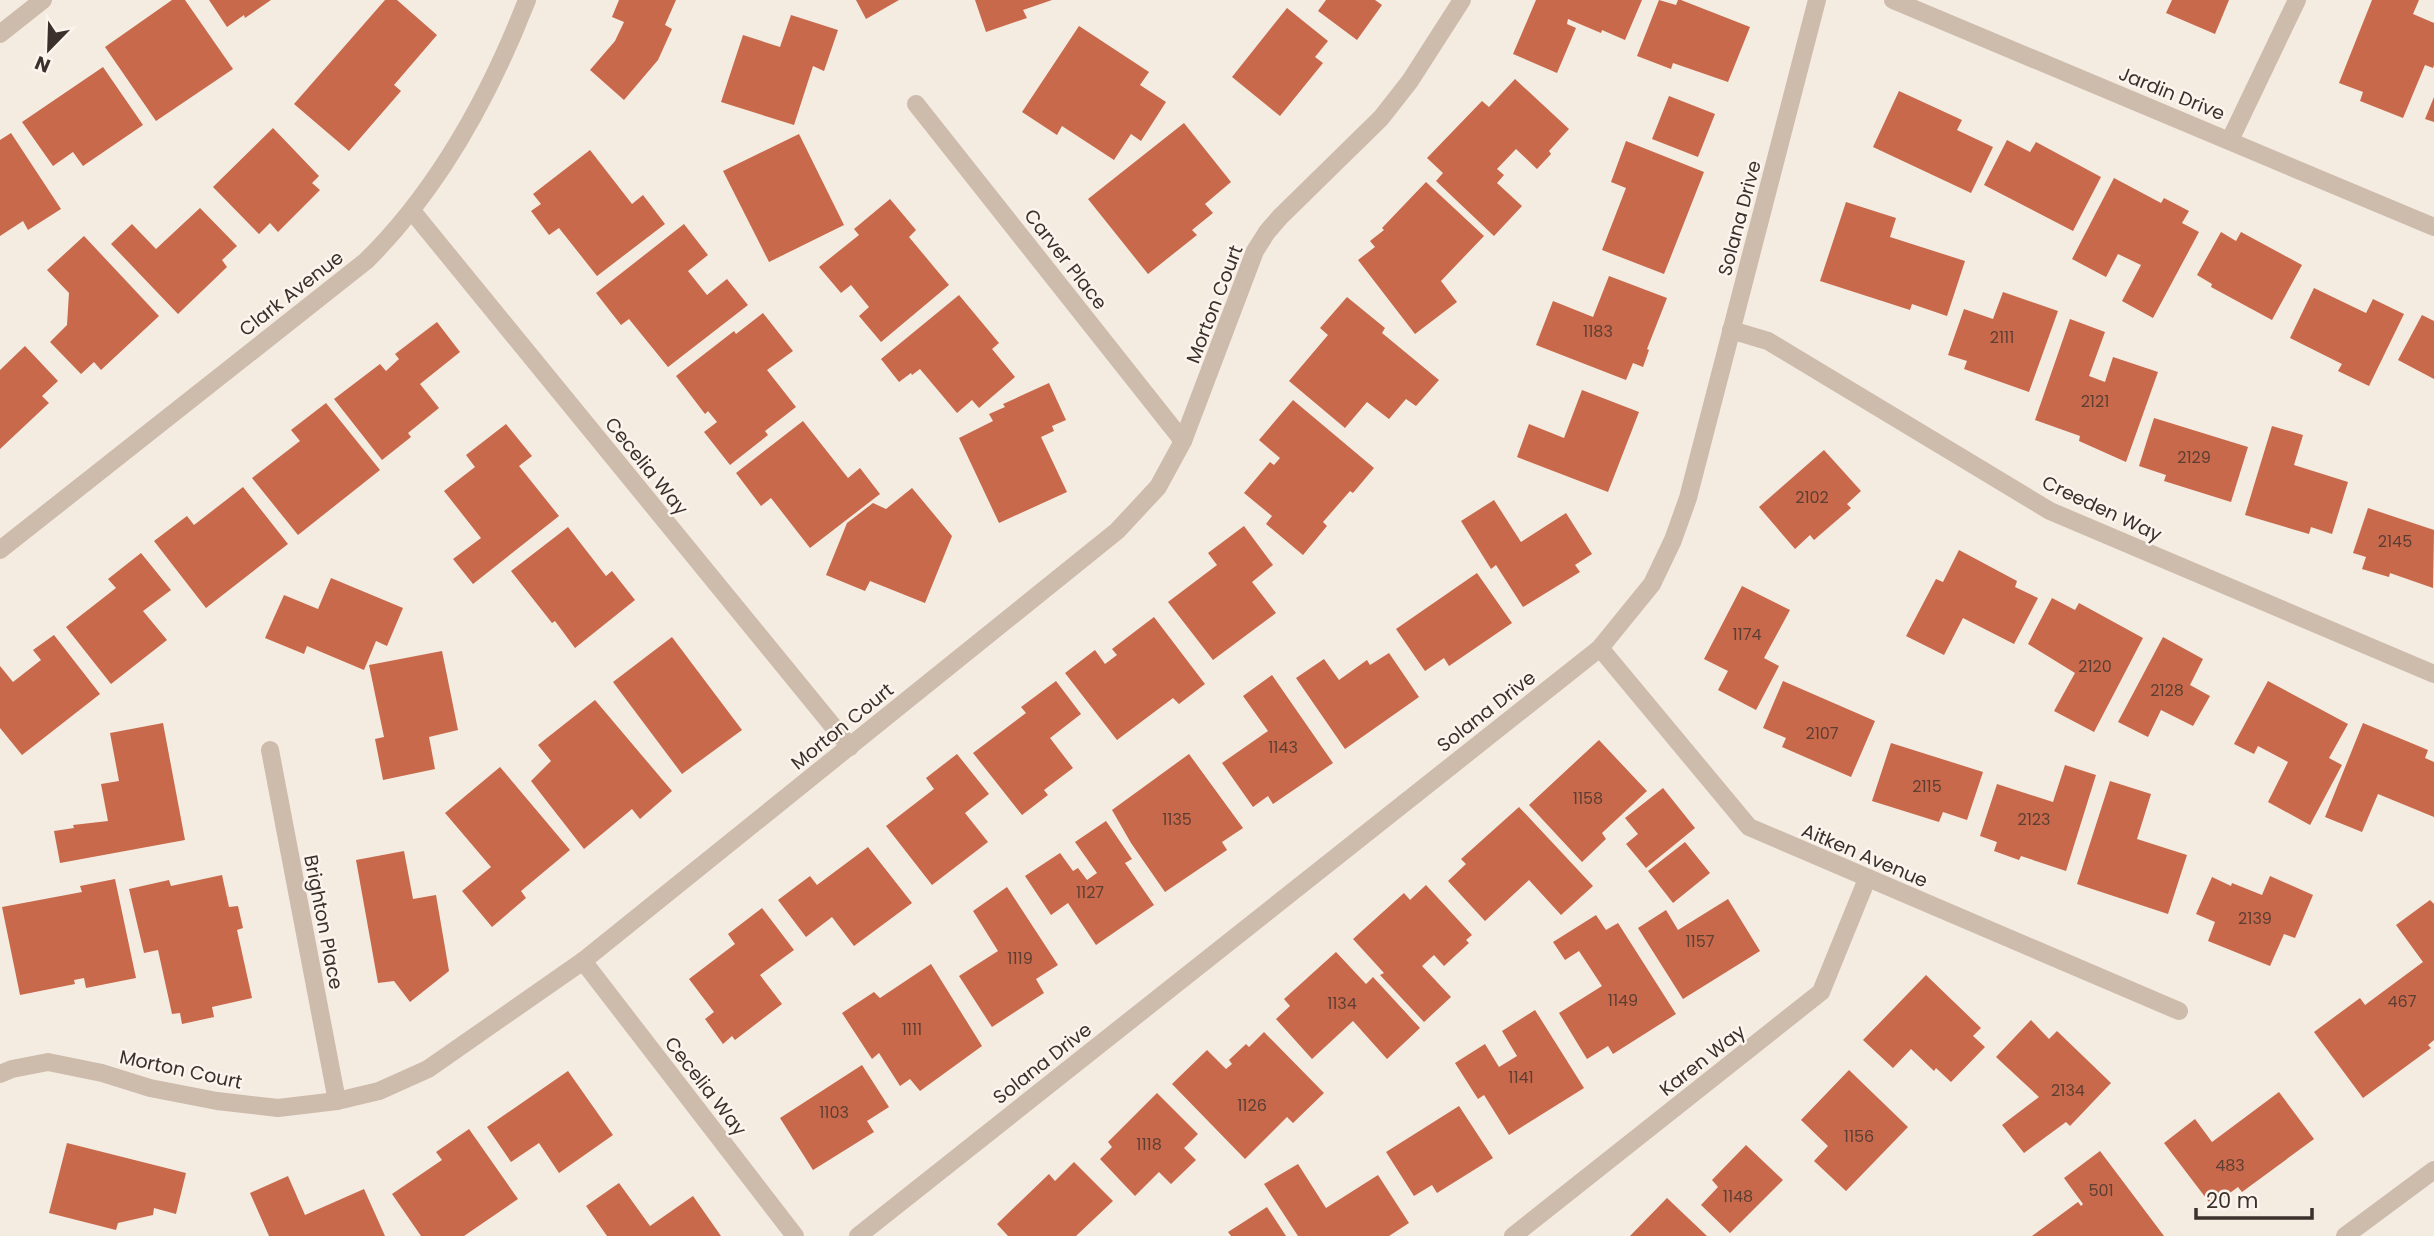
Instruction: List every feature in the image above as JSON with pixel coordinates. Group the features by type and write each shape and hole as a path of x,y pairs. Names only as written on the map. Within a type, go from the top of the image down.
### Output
{"street":[{"path":"0,34 43,0"},
{"name":"Clark Avenue","path":"0,550 366,261 412,211 473,116 500,64 527,0"},
{"name":"Morton Court","path":"0,1074 48,1062 102,1073 150,1088 218,1101 278,1108 337,1101 379,1091 428,1069 583,961 1117,531 1158,487 1183,441 1255,251 1280,216 1381,118 1410,81 1462,0"},
{"name":"Solana Drive","path":"858,1236 1600,648 1652,584 1673,540 1688,498 1817,0"},
{"name":"Jardin Drive","path":"1893,0 2434,227"},
{"path":"2230,140 2297,0"},
{"name":"Carver Place","path":"916,104 1183,441"},
{"name":"Cecelia Way","path":"412,211 850,747"},
{"name":"Creeden Way","path":"1731,330 1768,341 2050,511 2434,674"},
{"name":"Aitken Avenue","path":"1600,648 1749,827 2179,1011"},
{"name":"Brighton Place","path":"270,750 337,1101"},
{"name":"Karen Way","path":"1513,1236 1821,992 1867,879"},
{"name":"Cecelia Way","path":"583,961 795,1236"},
{"path":"2344,1236 2434,1170"}],"building":[{"path":"172,0 185,0 233,69 156,121 105,47"},
{"path":"209,0 271,0 227,27"},
{"path":"385,0 397,0 437,35 394,85 401,91 349,151 294,104"},
{"path":"619,0 676,0 665,25 672,29 658,60 624,100 590,70 615,41 624,22 612,17"},
{"path":"856,0 899,0 866,19"},
{"path":"975,0 1052,0 1023,10 1027,18 986,32"},
{"path":"1326,0 1375,0 1382,5 1357,40 1318,11"},
{"path":"1536,0 1642,0 1625,40 1568,19 1567,24 1576,28 1557,73 1513,54"},
{"path":"1659,0 1676,5 1678,0 1681,0 1750,27 1728,82 1673,63 1671,69 1637,56"},
{"path":"2172,0 2229,0 2215,34 2166,13"},
{"path":"2372,0 2419,0 2413,14 2434,23 2434,65 2433,68 2425,65 2403,118 2360,101 2363,92 2339,83"},
{"path":"1287,8 1328,41 1315,57 1323,63 1280,116 1232,77"},
{"path":"791,15 838,30 824,71 813,66 794,125 721,102 743,35 780,47"},
{"path":"1079,26 1149,72 1140,85 1166,102 1141,141 1131,134 1114,160 1062,126 1057,135 1022,112"},
{"path":"103,67 143,125 83,166 73,152 53,166 22,122"},
{"path":"1515,79 1569,129 1537,169 1516,149 1497,169 1504,175 1497,183 1522,206 1494,236 1436,181 1443,173 1427,158 1482,101 1489,107"},
{"path":"1899,91 1962,120 1957,130 1993,147 1971,193 1873,147"},
{"path":"1669,96 1715,114 1698,157 1652,139"},
{"path":"2434,97 2434,122 2425,119"},
{"path":"1184,123 1231,182 1205,204 1213,213 1192,230 1197,235 1148,274 1088,199"},
{"path":"273,128 319,176 312,183 320,190 278,232 270,223 259,234 213,187"},
{"path":"11,133 61,209 28,230 23,221 0,236 0,140"},
{"path":"799,134 844,225 769,262 723,171"},
{"path":"2007,140 2030,152 2036,142 2101,177 2073,231 1984,185"},
{"path":"1626,141 1704,172 1664,274 1602,250 1626,188 1611,182"},
{"path":"590,150 632,204 643,195 665,224 597,276 559,228 549,235 531,211 541,204 533,194"},
{"path":"2114,178 2161,203 2164,198 2189,211 2182,223 2199,232 2153,318 2122,301 2141,265 2118,254 2106,277 2072,259"},
{"path":"1426,182 1484,236 1441,281 1457,302 1415,334 1358,260 1375,247 1370,241 1384,230 1382,228"},
{"path":"890,199 916,230 909,237 949,285 881,342 859,316 869,307 851,285 841,293 819,267 859,235 854,229"},
{"path":"1846,202 1896,218 1890,237 1965,261 1947,316 1912,304 1910,310 1820,281"},
{"path":"200,208 237,246 222,260 227,267 178,314 111,244 132,224 156,249"},
{"path":"684,224 708,255 688,271 707,295 727,279 748,305 668,367 629,319 621,325 596,293"},
{"path":"2221,232 2236,241 2241,232 2302,265 2272,320 2211,287 2212,284 2197,275"},
{"path":"84,236 159,316 101,370 94,362 81,374 50,342 67,325 69,293 47,270"},
{"path":"1609,276 1667,298 1647,349 1649,350 1643,367 1633,363 1626,380 1536,345 1553,301 1593,317"},
{"path":"2314,288 2366,313 2373,299 2404,314 2369,386 2338,371 2342,364 2290,338"},
{"path":"2003,292 2058,311 2029,392 1964,369 1967,361 1948,355 1964,309 1993,319"},
{"path":"959,295 999,343 992,349 1015,377 979,408 972,400 957,413 920,369 899,382 881,359"},
{"path":"1347,297 1385,328 1382,333 1439,380 1416,406 1406,399 1389,419 1367,402 1345,428 1289,381 1328,335 1320,328"},
{"path":"763,313 793,351 767,370 796,407 765,431 768,435 730,465 704,432 717,422 708,411 705,414 676,376 734,331 736,334"},
{"path":"2422,315 2434,321 2434,379 2398,360"},
{"path":"2070,319 2105,332 2089,376 2105,382 2113,357 2158,372 2126,462 2079,441 2080,436 2035,420"},
{"path":"437,322 460,352 420,384 439,408 408,433 411,437 382,460 334,399 380,364 386,371 399,359 395,354"},
{"path":"25,346 58,381 42,396 49,403 0,449 0,370"},
{"path":"1049,383 1066,420 1052,426 1054,431 1041,437 1067,492 999,523 959,438 993,421 989,414 1005,407 1003,404"},
{"path":"1582,390 1639,412 1608,492 1517,457 1529,424 1564,438"},
{"path":"1293,400 1374,468 1323,522 1327,526 1303,555 1266,524 1272,516 1244,493 1270,462 1274,465 1280,458 1259,440"},
{"path":"326,403 380,470 298,535 252,478 300,441 291,430"},
{"path":"2154,418 2248,447 2231,502 2164,481 2166,475 2139,466"},
{"path":"803,421 848,478 860,468 880,494 810,548 771,498 761,506 736,473"},
{"path":"506,424 532,456 519,466 559,516 473,584 453,559 481,538 444,491 475,467 466,455"},
{"path":"2272,426 2303,435 2294,465 2348,482 2332,534 2311,527 2309,534 2245,515"},
{"path":"1824,450 1861,491 1847,504 1851,508 1814,540 1810,535 1795,549 1759,507"},
{"path":"243,487 288,544 206,608 154,541 187,516 194,525"},
{"path":"912,488 952,536 925,603 870,581 865,591 826,575 847,523 873,503 886,509"},
{"path":"1494,500 1521,542 1566,513 1592,554 1575,565 1580,572 1523,607 1496,565 1491,569 1461,521"},
{"path":"2368,508 2434,530 2433,588 2390,573 2389,577 2362,569 2366,557 2353,553"},
{"path":"1244,526 1273,565 1252,582 1276,613 1213,660 1168,602 1217,565 1208,553"},
{"path":"568,527 606,576 612,571 635,600 575,648 511,571"},
{"path":"1959,550 2017,581 2015,587 2038,598 2014,644 1963,618 1944,655 1906,636 1936,579 1943,582"},
{"path":"141,553 171,590 143,611 167,640 111,684 66,627 116,588 108,579"},
{"path":"1477,573 1512,623 1449,666 1444,658 1425,671 1396,629"},
{"path":"331,578 403,608 387,646 376,641 364,670 307,646 304,654 265,638 284,595 318,609"},
{"path":"1742,586 1790,610 1764,658 1779,666 1756,710 1718,690 1728,671 1704,659"},
{"path":"2052,598 2075,610 2079,603 2143,638 2094,732 2054,711 2075,673 2028,644"},
{"path":"1154,617 1205,684 1179,704 1173,698 1117,740 1065,673 1095,650 1105,664 1117,655 1112,649"},
{"path":"54,635 100,694 22,755 0,728 0,666 13,682 41,660 33,650"},
{"path":"672,637 742,730 682,774 613,682"},
{"path":"2163,637 2203,659 2190,685 2210,696 2193,726 2161,710 2148,737 2118,722"},
{"path":"442,651 458,730 429,737 435,769 383,780 375,739 384,737 369,665"},
{"path":"1389,653 1419,697 1345,749 1296,678 1324,659 1339,680 1367,660 1370,665"},
{"path":"1272,675 1333,763 1273,804 1268,796 1253,807 1222,763 1268,731 1243,696"},
{"path":"1056,681 1081,714 1050,738 1073,768 1044,790 1048,795 1022,815 973,753 1026,713 1021,707"},
{"path":"1783,681 1875,721 1851,777 1782,747 1786,738 1763,728"},
{"path":"2268,681 2348,724 2329,758 2342,765 2310,825 2268,802 2288,762 2258,746 2254,754 2234,744"},
{"path":"595,700 672,791 640,819 632,809 584,849 531,781 551,761 538,745"},
{"path":"163,723 185,840 60,863 54,831 74,828 73,825 108,821 101,784 119,781 110,733"},
{"path":"2363,723 2428,750 2425,758 2434,762 2434,817 2378,794 2362,832 2325,817"},
{"path":"1599,740 1647,791 1602,833 1606,839 1582,862 1529,805"},
{"path":"1891,743 1983,772 1967,820 1943,812 1939,822 1872,801"},
{"path":"957,754 989,794 965,813 988,842 932,885 886,826 934,789 926,778"},
{"path":"1189,754 1243,828 1222,842 1227,850 1165,892 1112,810"},
{"path":"2065,765 2096,775 2066,871 2021,856 2019,860 1994,851 1997,842 1980,836 1997,784 2053,802"},
{"path":"500,767 570,850 521,891 526,898 492,927 462,891 491,867 445,813"},
{"path":"2110,781 2151,794 2137,839 2187,855 2168,914 2077,884"},
{"path":"1663,788 1695,828 1646,868 1626,844 1638,834 1625,818"},
{"path":"1519,807 1593,886 1561,915 1529,880 1485,921 1448,881 1466,864 1461,859"},
{"path":"1106,821 1132,859 1125,863 1154,905 1096,945 1068,903 1051,915 1025,876 1060,853 1073,871 1078,868 1087,880 1097,873 1075,842"},
{"path":"1685,842 1710,873 1673,903 1648,871"},
{"path":"868,847 912,903 854,946 832,917 806,937 778,900 810,876 817,885"},
{"path":"404,851 413,899 436,895 449,971 410,1002 394,981 378,983 356,860"},
{"path":"222,875 229,907 238,906 243,928 237,930 252,998 212,1007 214,1017 182,1024 180,1013 172,1014 158,950 144,953 129,889 169,880 171,886"},
{"path":"2270,876 2313,895 2295,938 2284,934 2270,966 2208,941 2215,922 2196,914 2212,877 2262,895"},
{"path":"115,879 136,978 86,988 84,978 74,980 75,984 20,995 2,907 82,892 80,886"},
{"path":"1426,885 1472,935 1466,940 1469,943 1444,966 1434,955 1422,966 1451,997 1424,1022 1380,975 1384,973 1353,939 1404,893 1410,900"},
{"path":"1007,887 1058,965 1036,979 1044,993 992,1027 959,976 998,951 973,911"},
{"path":"1728,899 1760,951 1683,999 1638,928 1666,910 1678,930"},
{"path":"2430,900 2434,904 2434,1040 2428,1045 2431,1048 2363,1098 2314,1032 2360,998 2365,1005 2423,962 2396,925"},
{"path":"762,908 794,950 760,975 782,1004 735,1040 732,1036 723,1044 705,1019 714,1012 689,979 735,944 728,934"},
{"path":"1596,915 1606,930 1618,923 1676,1014 1613,1054 1608,1046 1587,1059 1559,1013 1602,986 1579,951 1565,960 1553,942"},
{"path":"1336,952 1366,984 1373,977 1420,1028 1387,1059 1353,1021 1312,1059 1276,1019 1290,1006 1284,999"},
{"path":"931,964 982,1046 920,1091 910,1079 900,1086 879,1053 872,1059 842,1013 874,992 880,998"},
{"path":"1926,975 1981,1028 1973,1036 1985,1047 1951,1082 1936,1068 1934,1071 1911,1049 1893,1068 1863,1040"},
{"path":"1535,1010 1584,1088 1509,1135 1484,1095 1478,1099 1455,1063 1485,1044 1499,1067 1517,1056 1502,1031"},
{"path":"2031,1020 2049,1039 2057,1031 2111,1083 2070,1126 2066,1122 2024,1153 2002,1125 2039,1097 1996,1057"},
{"path":"1264,1032 1324,1093 1293,1123 1287,1117 1245,1159 1172,1084 1207,1050 1226,1069 1232,1064 1229,1060 1246,1044 1249,1047"},
{"path":"862,1065 889,1107 867,1121 874,1132 813,1170 780,1118"},
{"path":"1849,1070 1908,1127 1846,1191 1814,1161 1828,1146 1801,1120"},
{"path":"568,1071 613,1135 559,1173 539,1143 511,1162 487,1127"},
{"path":"2279,1092 2314,1139 2242,1192 2238,1187 2212,1206 2164,1143 2195,1119 2212,1142"},
{"path":"1157,1093 1198,1134 1184,1148 1196,1160 1171,1184 1159,1172 1135,1196 1100,1159 1112,1147 1108,1142"},
{"path":"1459,1106 1493,1158 1437,1193 1432,1185 1414,1196 1386,1152"},
{"path":"469,1129 518,1199 464,1236 421,1236 392,1194 442,1160 436,1152"},
{"path":"67,1143 186,1173 176,1214 154,1208 153,1215 118,1223 116,1230 49,1213"},
{"path":"1746,1145 1783,1180 1730,1233 1701,1205 1718,1187 1712,1180"},
{"path":"2100,1151 2164,1236 2032,1236 2078,1202 2081,1206 2083,1204 2064,1178"},
{"path":"1074,1162 1113,1201 1076,1236 1008,1236 997,1224 1049,1174 1055,1181"},
{"path":"1298,1164 1326,1208 1378,1175 1409,1223 1389,1236 1298,1236 1264,1184"},
{"path":"288,1176 305,1215 364,1189 385,1236 269,1236 250,1193"},
{"path":"619,1183 650,1226 693,1196 721,1236 607,1236 586,1206"},
{"path":"1667,1198 1707,1236 1630,1236"},
{"path":"1267,1207 1286,1236 1231,1236 1228,1232"}]}
